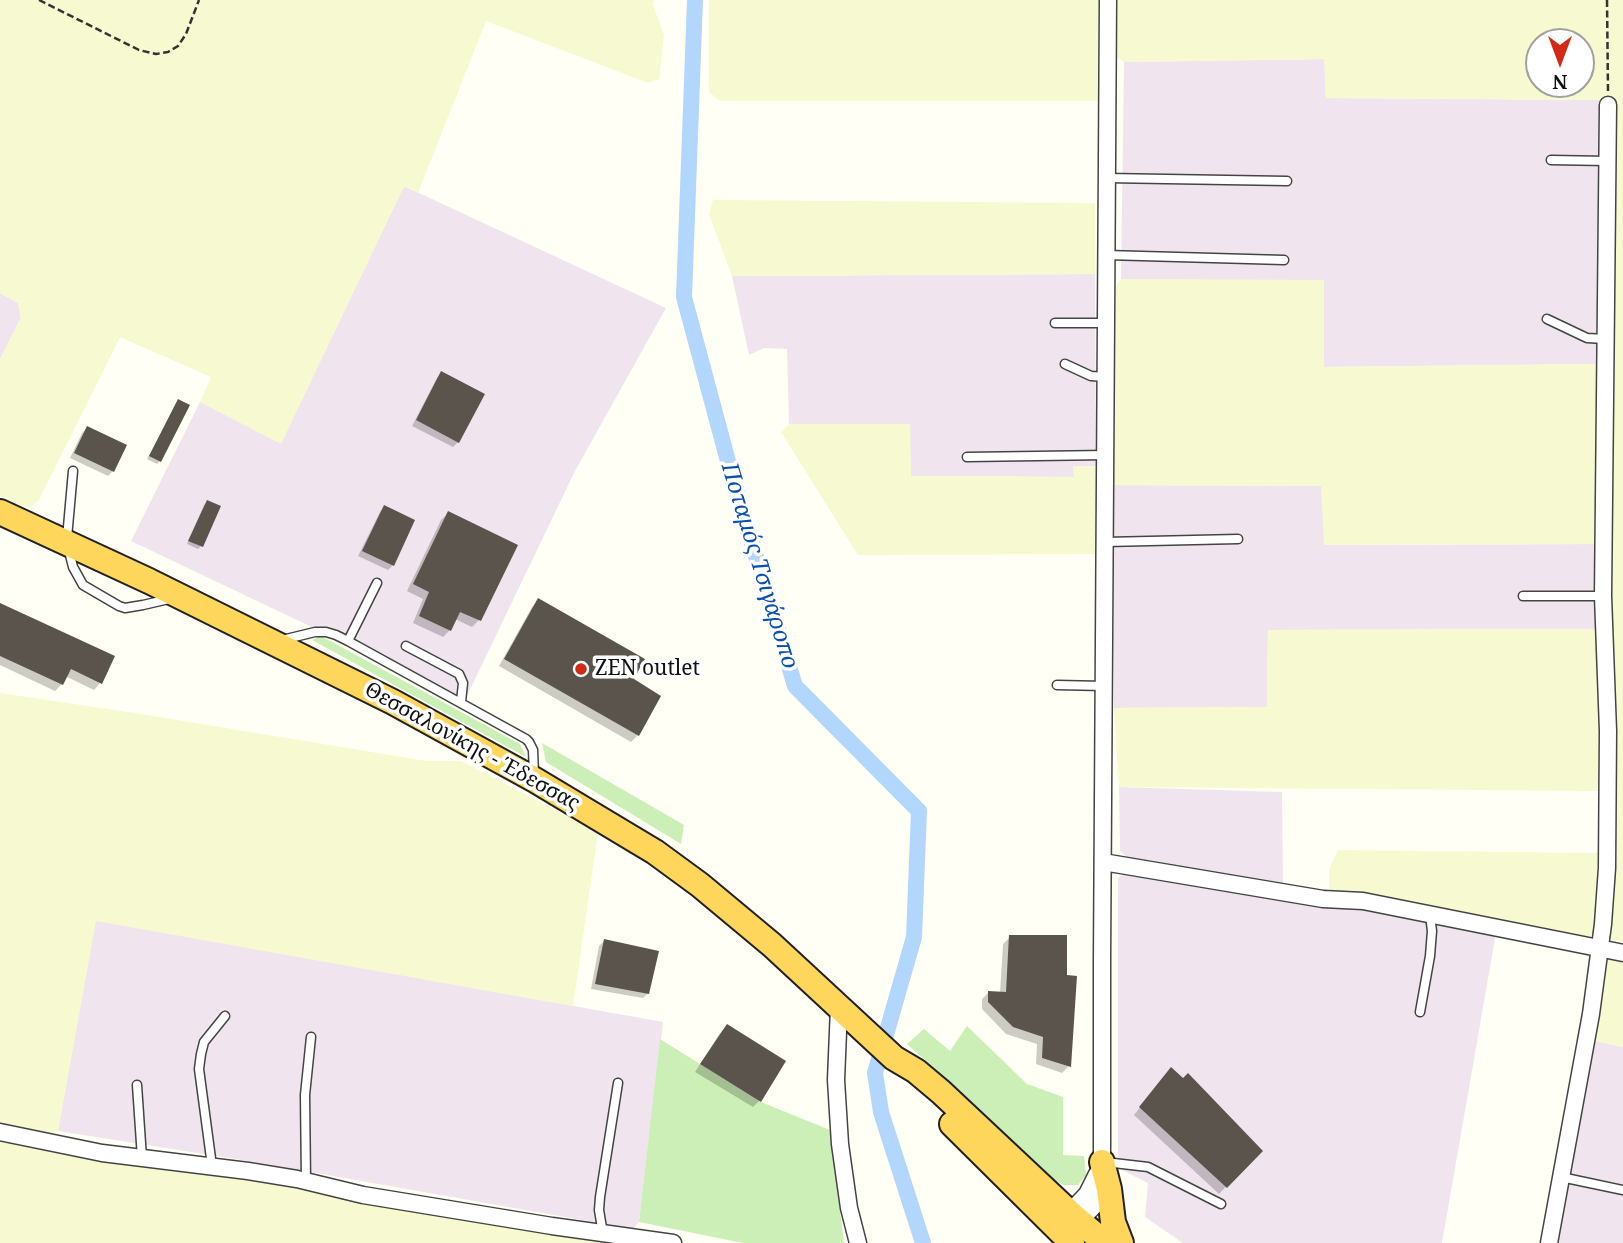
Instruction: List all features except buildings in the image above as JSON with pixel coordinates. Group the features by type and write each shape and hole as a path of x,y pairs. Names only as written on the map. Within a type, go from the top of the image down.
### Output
{"highway":[{"name":"Θεσσαλονίκης - Έδεσσας","path":"0,512 179,596 393,702 535,780 655,852 700,885 772,945 894,1058 907,1078 1068,1228 1105,1243"},
{"path":"1102,1162 1113,1222 1121,1243"}],"street":[{"path":"1068,1228 1102,1162 1108,0"},
{"path":"1549,1243 1591,1014 1600,949 1606,867 1608,731 1603,596 1608,105"},
{"path":"1103,862 1323,899 1363,901 1623,953"},
{"path":"843,1012 836,1080 839,1133 849,1208 858,1243"},
{"path":"0,1132 102,1153 248,1171 363,1195 673,1243"}],"lane":[{"path":"1551,160 1607,161"},
{"path":"1107,178 1287,181"},
{"path":"1107,255 1284,260"},
{"path":"1547,319 1587,338 1605,339"},
{"path":"1055,323 1107,323"},
{"path":"1065,364 1091,376 1106,377"},
{"path":"967,457 1106,455"},
{"path":"73,471 67,543 73,568 83,585 125,608 179,596"},
{"path":"1105,542 1238,539"},
{"path":"348,641 377,583"},
{"path":"1523,596 1603,596"},
{"path":"273,642 315,632 326,632 348,641 529,742 533,750 535,780"},
{"path":"405,646 459,674 463,683 461,702"},
{"path":"1058,685 1104,686"},
{"path":"1420,1012 1430,956 1430,915"},
{"path":"212,1166 199,1069 204,1042 225,1016"},
{"path":"306,1182 305,1080 311,1037"},
{"path":"603,1234 600,1196 618,1083"},
{"path":"137,1086 142,1158"},
{"path":"1102,1162 1148,1167 1221,1204"},
{"path":"1561,1177 1623,1190"}],"path":[{"path":"38,0 139,50 156,54 168,52 178,46 186,34 199,0"},
{"path":"1606,0 1608,105"}],"shaded area":[{"path":"1325,59 1326,98 1599,100 1600,364 1323,367 1121,279 1124,62"},
{"path":"404,186 666,308 575,471 465,700 131,541 200,402 281,443"},
{"path":"1095,274 1096,466 1074,466 1075,477 911,476 909,424 789,424 787,349 764,348 749,355 732,276"},
{"path":"0,293 18,303 21,318 0,360"},
{"path":"1113,485 1322,486 1325,545 1596,544 1596,629 1268,630 1267,707 1114,708"},
{"path":"1119,787 1282,792 1283,883 1128,858 1120,851"},
{"path":"1127,871 1351,903 1496,933 1442,1243 1183,1243 1145,1217 1148,1183 1118,1168 1118,878"},
{"path":"95,920 663,1022 639,1222 633,1229 248,1161 58,1131"},
{"path":"1591,1040 1623,1047 1623,1243 1554,1243"}],"green space":[{"path":"0,0 654,0 653,5 664,35 659,79 648,83 486,21 418,193 404,186 281,444 200,402 211,377 120,337 39,500 30,507 24,507 0,496 0,360 21,318 18,303 0,293"},
{"path":"709,0 1101,0 1100,101 720,101 709,92"},
{"path":"1118,0 1623,0 1623,942 1607,939 1614,100 1326,98 1324,59 1124,62 1117,57"},
{"path":"713,200 1095,203 1095,274 732,276 709,214"},
{"path":"1121,279 1324,280 1324,367 1600,364 1596,544 1324,545 1321,486 1113,485 1115,288"},
{"path":"789,424 910,424 911,476 1074,477 1073,466 1096,466 1096,554 858,555 781,432"},
{"path":"1596,629 1602,791 1119,787 1114,708 1267,707 1268,630"},
{"path":"321,636 520,744 526,757 312,640"},
{"path":"0,693 426,761 461,761 598,832 573,1006 96,921 58,1131 47,1135 0,1127"},
{"path":"542,743 684,825 681,844 546,762"},
{"path":"1338,850 1598,853 1595,934 1585,937 1329,890 1329,870"},
{"path":"1604,957 1623,957 1623,1047 1591,1040"},
{"path":"967,1026 1027,1084 1063,1097 1063,1155 1084,1156 1086,1175 1078,1185 1063,1185 1050,1177 907,1044 924,1029 950,1051"},
{"path":"660,1039 761,1102 830,1130 844,1243 743,1243 639,1222"},
{"path":"0,1136 252,1176 640,1243 0,1243"}],"waterway":[{"name":"Ποταμός Τσιγάροπο","path":"695,0 684,297 733,480 795,686 919,811 914,937 875,1073 881,1112 923,1243"}],"place":[{"name":"ZEN outlet","path":"581,669"}]}
